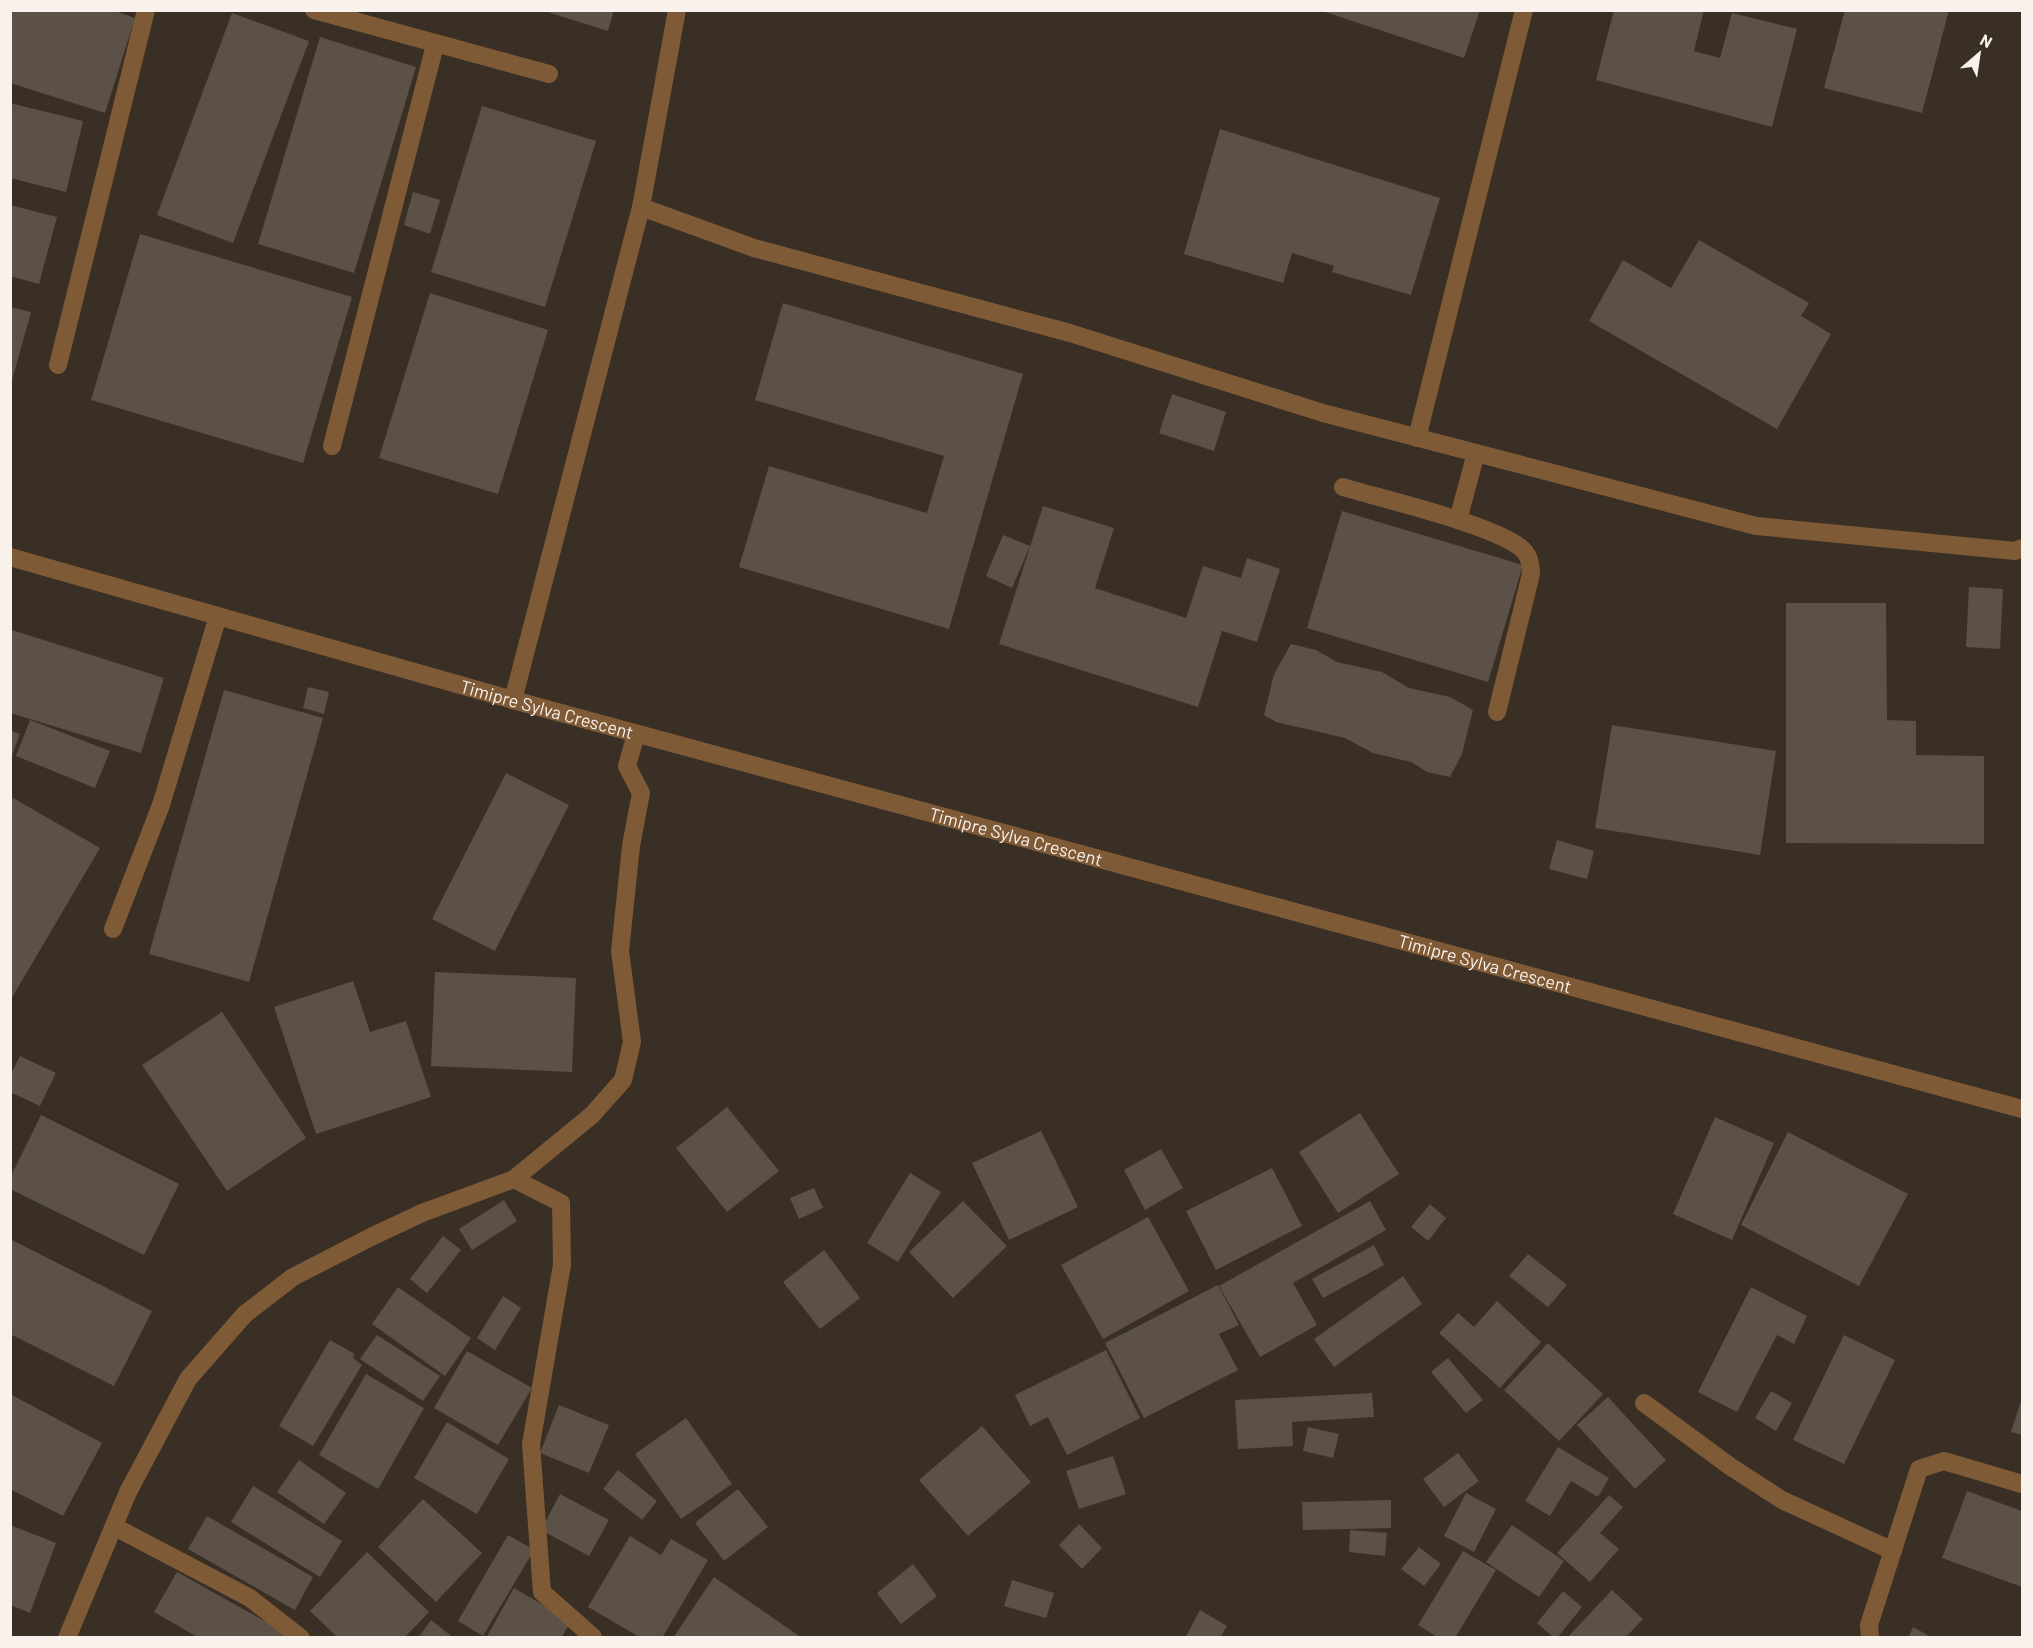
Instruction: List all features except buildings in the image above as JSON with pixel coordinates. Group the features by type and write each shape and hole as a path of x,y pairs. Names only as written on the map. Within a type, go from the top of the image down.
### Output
{"street":[{"path":"58,365 146,10"},
{"path":"314,10 435,45 549,74"},
{"path":"513,700 640,207 677,10"},
{"path":"1418,438 1524,10"},
{"path":"332,447 435,45"},
{"path":"640,207 754,248 1071,333 1323,413 1756,526 2014,551 2022,548"},
{"path":"1458,520 1476,453"},
{"path":"1343,487 1458,520 1508,540 1525,552 1531,574 1497,712"},
{"name":"Timipre Sylva Crescent","path":"10,557 636,734 2022,1109"},
{"path":"113,929 161,805 218,616"},
{"path":"67,1638 128,1492 188,1378 245,1314 293,1277 374,1236 422,1213 514,1179 592,1115 623,1080 632,1042 620,951 630,846 641,793 627,766 636,734"},
{"path":"514,1179 561,1203 562,1265 531,1444 542,1592 593,1637"},
{"path":"1644,1403 1731,1467 1782,1500 1893,1551"},
{"path":"1870,1638 1869,1625 1919,1469 1944,1461 2022,1484"},
{"path":"115,1527 250,1598 301,1638"}]}
